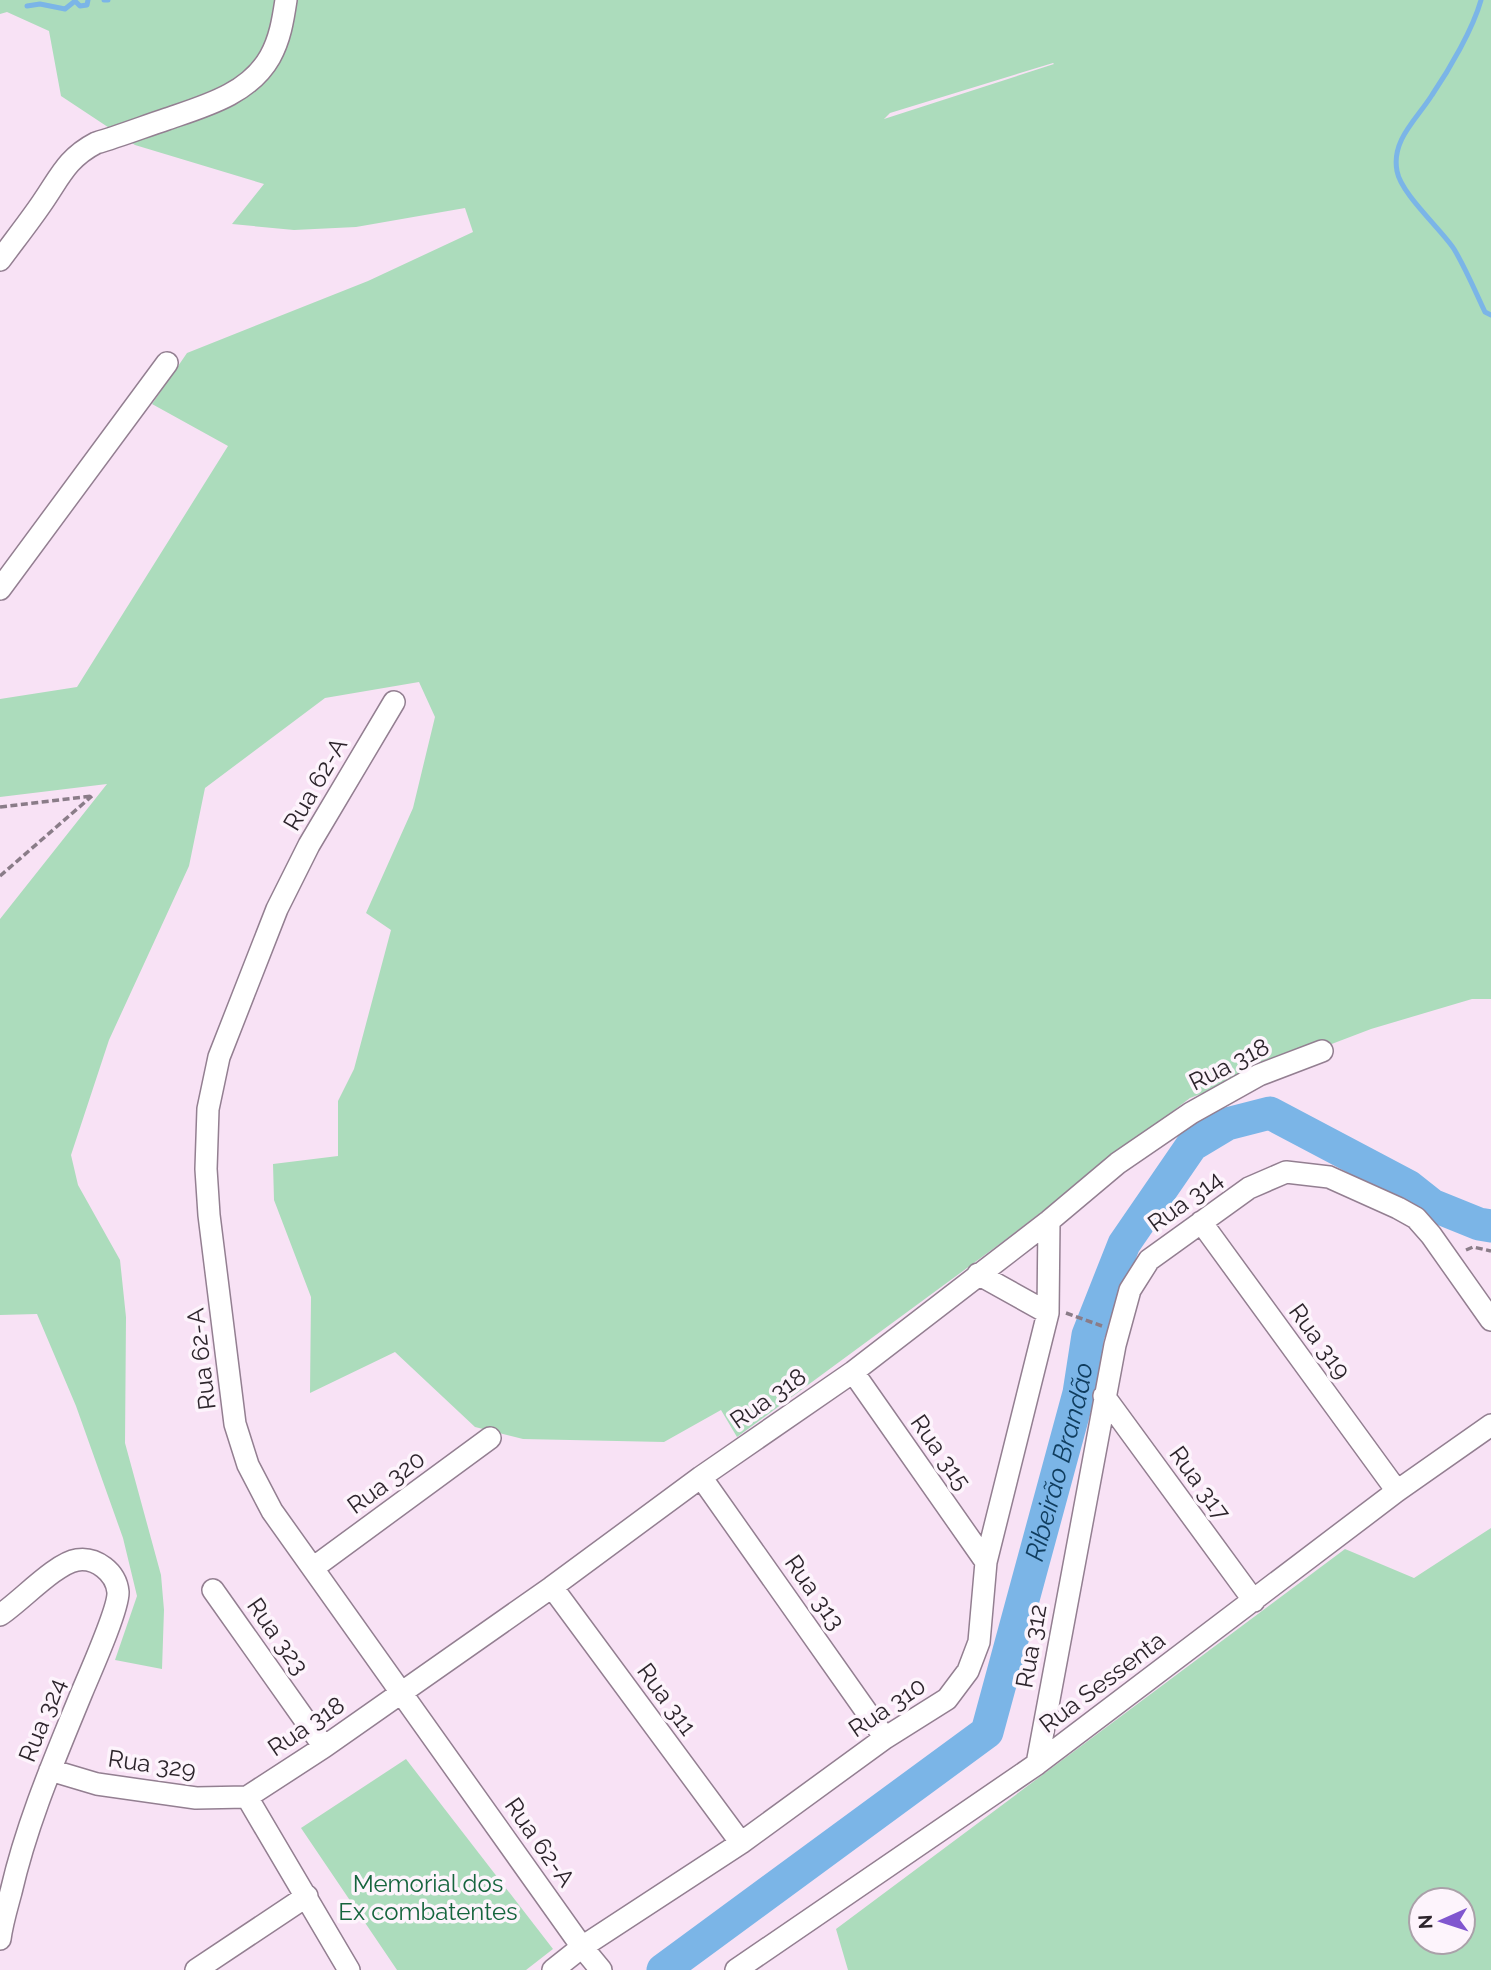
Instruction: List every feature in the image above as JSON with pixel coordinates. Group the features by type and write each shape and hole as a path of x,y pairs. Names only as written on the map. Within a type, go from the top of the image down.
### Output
{"street":[{"path":"0,260 43,203 71,159 96,143 208,106 254,78 270,57 281,30 286,0"},
{"path":"0,589 167,363"},
{"name":"Rua 62-A","path":"394,702 309,845 277,909 219,1057 208,1110 206,1169 209,1215 235,1424 248,1465 272,1511 582,1947 601,1969"},
{"name":"Rua 318","path":"247,1797 324,1747 552,1587 701,1477 853,1371 1049,1221 1118,1163 1191,1114 1259,1074 1322,1051"},
{"name":"Rua 314","path":"1129,1290 1149,1260 1249,1188 1286,1172 1329,1177 1398,1208 1416,1218 1449,1260"},
{"name":"Rua 310","path":"553,1970 582,1947 741,1843 885,1738 947,1699 968,1671 979,1642 986,1562 1056,1313 1049,1221"},
{"name":"Rua 319","path":"1201,1222 1397,1490"},
{"path":"1449,1260 1491,1320"},
{"path":"978,1273 1056,1313"},
{"name":"Rua 312","path":"1037,1764 1104,1396 1129,1290"},
{"name":"Rua 315","path":"853,1371 986,1562"},
{"name":"Rua 317","path":"1104,1396 1254,1601"},
{"name":"Rua Sessenta","path":"736,1970 1037,1764 1397,1490 1491,1425"},
{"name":"Rua 320","path":"313,1568 490,1438"},
{"name":"Rua 313","path":"701,1477 885,1738"},
{"name":"Rua 324","path":"0,1615 20,1601 51,1572 74,1560 90,1559 104,1567 115,1581 118,1594 90,1673 33,1811 10,1854 0,1939"},
{"name":"Rua 311","path":"552,1587 741,1843"},
{"name":"Rua 323","path":"213,1590 324,1747"},
{"name":"Rua 329","path":"50,1770 97,1784 196,1798 247,1797"},
{"path":"247,1797 349,1970"},
{"path":"196,1970 307,1896"}],"path":[{"path":"0,807 92,796 0,876"},
{"path":"1449,1260 1473,1247 1491,1251"},
{"path":"1056,1313 1095,1324"}],"green space":[{"path":"0,0 1491,0 1491,999 1472,999 1371,1029 1190,1098 1001,1243 737,1437 721,1410 664,1442 523,1439 475,1427 395,1352 310,1393 311,1297 274,1200 273,1164 338,1156 338,1101 354,1069 391,930 366,913 413,808 435,717 419,682 325,698 205,788 189,866 109,1040 71,1155 78,1185 120,1260 126,1317 125,1443 161,1575 164,1610 162,1669 115,1660 137,1596 123,1538 76,1406 37,1314 0,1315 0,919 107,784 0,797 0,699 77,687 228,446 152,404 187,353 368,281 473,232 465,208 356,227 294,230 232,224 264,184 135,145 61,96 49,31 7,12 0,14","holes":["1054,64 884,119 890,113"]},
{"path":"1491,1528 1491,1970 848,1970 836,1929 1345,1549 1414,1578"},
{"name":"Memorial dos Ex combatentes","path":"406,1759 553,1949 526,1970 397,1970 301,1828"}],"waterway":[{"path":"27,6 40,4 65,9 75,1 80,6 87,5 88,0"},
{"path":"1481,0 1453,62 1401,140 1396,160 1397,171 1406,190 1454,249 1485,312 1491,315"},
{"name":"Ribeirão Brandão","path":"663,1970 987,1732 1079,1393 1088,1335 1124,1244 1192,1145 1227,1124 1270,1113 1408,1186 1432,1205 1479,1224 1491,1226"}]}
